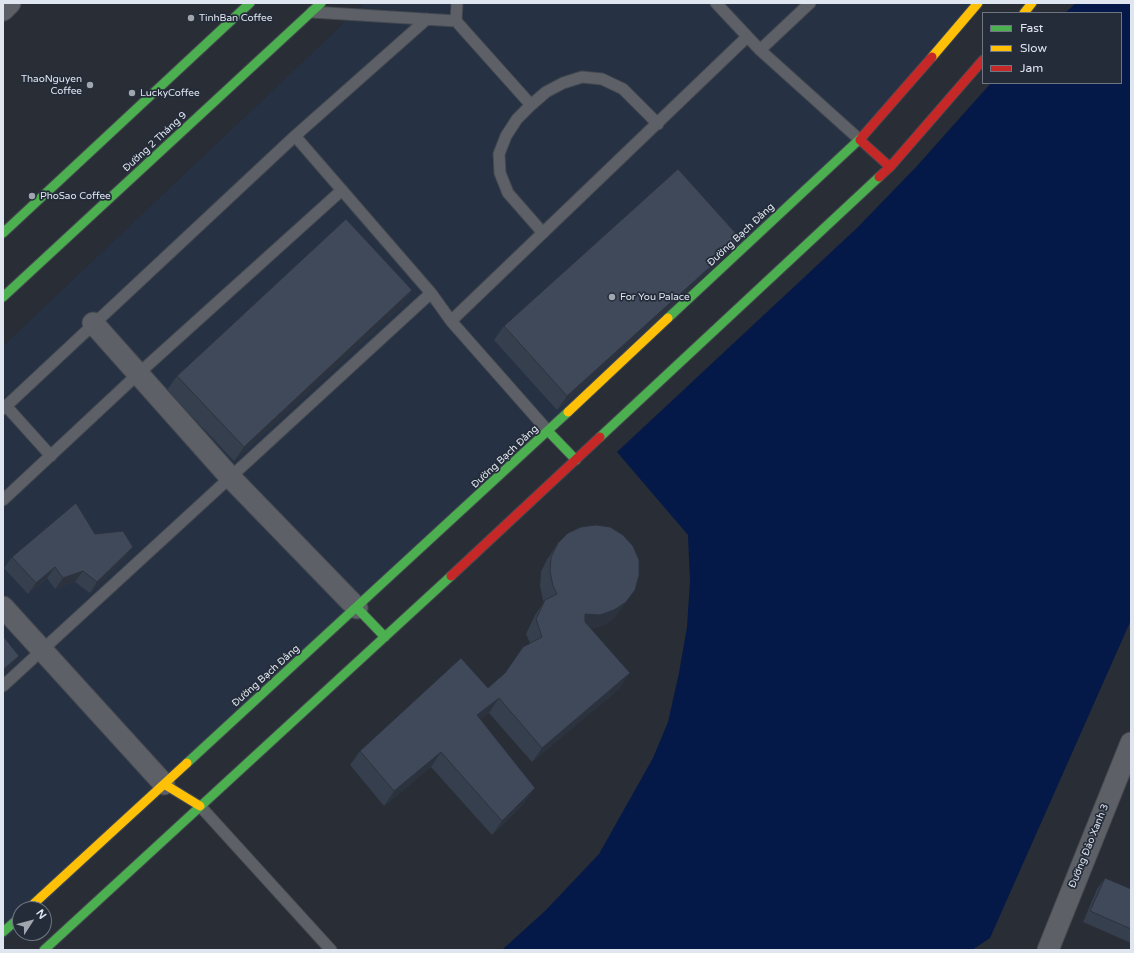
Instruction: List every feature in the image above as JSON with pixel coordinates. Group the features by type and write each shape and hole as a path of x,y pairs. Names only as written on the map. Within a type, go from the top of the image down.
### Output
{"main road":[{"path":"3,233 250,3"},
{"name":"Đường 2 Tháng 9","path":"3,297 321,3"},
{"name":"Đường Bạch Đằng","path":"37,901 358,608 860,140 978,3"},
{"path":"1025,12 1032,3"},
{"path":"44,950 385,637 890,167 982,61"},
{"path":"860,140 890,167"},
{"path":"548,432 576,460"},
{"path":"358,608 385,637"},
{"path":"164,784 200,806"},
{"path":"3,932 12,924"}],"street":[{"path":"3,10 10,3"},
{"path":"93,323 230,477 358,608"},
{"path":"3,608 40,651 164,784"},
{"name":"Đường Đảo Xanh 3","path":"1048,950 1131,743"}],"lane":[{"path":"457,3 456,21 530,105"},
{"path":"716,3 760,50 860,140"},
{"path":"760,50 810,3"},
{"path":"312,12 456,21"},
{"path":"51,456 4,408 93,323 295,136 428,20"},
{"path":"451,321 747,37"},
{"path":"543,233 508,193 500,174 499,154 506,136 517,119 530,105 546,92 563,82 582,78 602,79 623,89 658,124"},
{"path":"295,136 431,293 451,321 548,432"},
{"path":"3,500 138,374 342,190"},
{"path":"3,686 431,293"},
{"path":"200,806 331,950"}],"shaded area":[{"path":"365,3 985,3 870,133 47,901 12,901 12,934 3,942 3,346"}],"water":[{"path":"1076,3 1131,3 1131,620 990,938 972,950 502,950 546,910 599,854 653,758 668,722 687,627 690,581 688,535 617,452 857,228 916,167 990,84 1122,84 1122,12 1066,12"}],"building":[{"name":"For You Palace","path":"678,169 741,239 567,396 504,326"},
{"path":"346,219 412,290 244,447 177,376"},
{"path":"76,503 95,534 123,531 133,547 97,582 83,571 63,578 55,567 36,583 12,557"},
{"path":"596,525 610,527 623,535 633,546 639,560 639,575 635,590 626,602 614,610 600,615 585,614 585,622 630,673 542,748 499,698 477,715 535,788 502,821 441,752 394,791 360,751 461,658 488,688 505,673 523,647 542,637 536,619 545,600 557,594 553,586 550,571 551,557 558,543 568,533 581,527"},
{"path":"3,636 19,656 3,670"},
{"path":"1105,878 1131,889 1131,929 1090,911"}],"traffic: fast":[{"path":"3,233 250,3"},
{"path":"3,297 321,3"},
{"path":"668,318 862,137"},
{"path":"600,437 879,177"},
{"path":"187,763 568,412"},
{"path":"548,431 576,460"},
{"path":"44,950 451,576"},
{"path":"357,608 385,637"},
{"path":"3,932 12,924"}],"traffic: slow":[{"path":"932,57 978,3"},
{"path":"1025,12 1032,3"},
{"path":"568,412 668,318"},
{"path":"37,901 187,763"},
{"path":"164,784 200,806"}],"traffic: jam":[{"path":"862,137 932,57"},
{"path":"879,177 890,167 982,61"},
{"path":"860,140 890,167"},
{"path":"451,576 600,437"}],"place":[{"name":"TinhBan Coffee","path":"191,18"},
{"name":"ThaoNguyen Coffee","path":"90,85"},
{"name":"LuckyCoffee","path":"132,93"},
{"name":"PhoSao Coffee","path":"32,196"},
{"name":"For You Palace","path":"612,297"}]}
